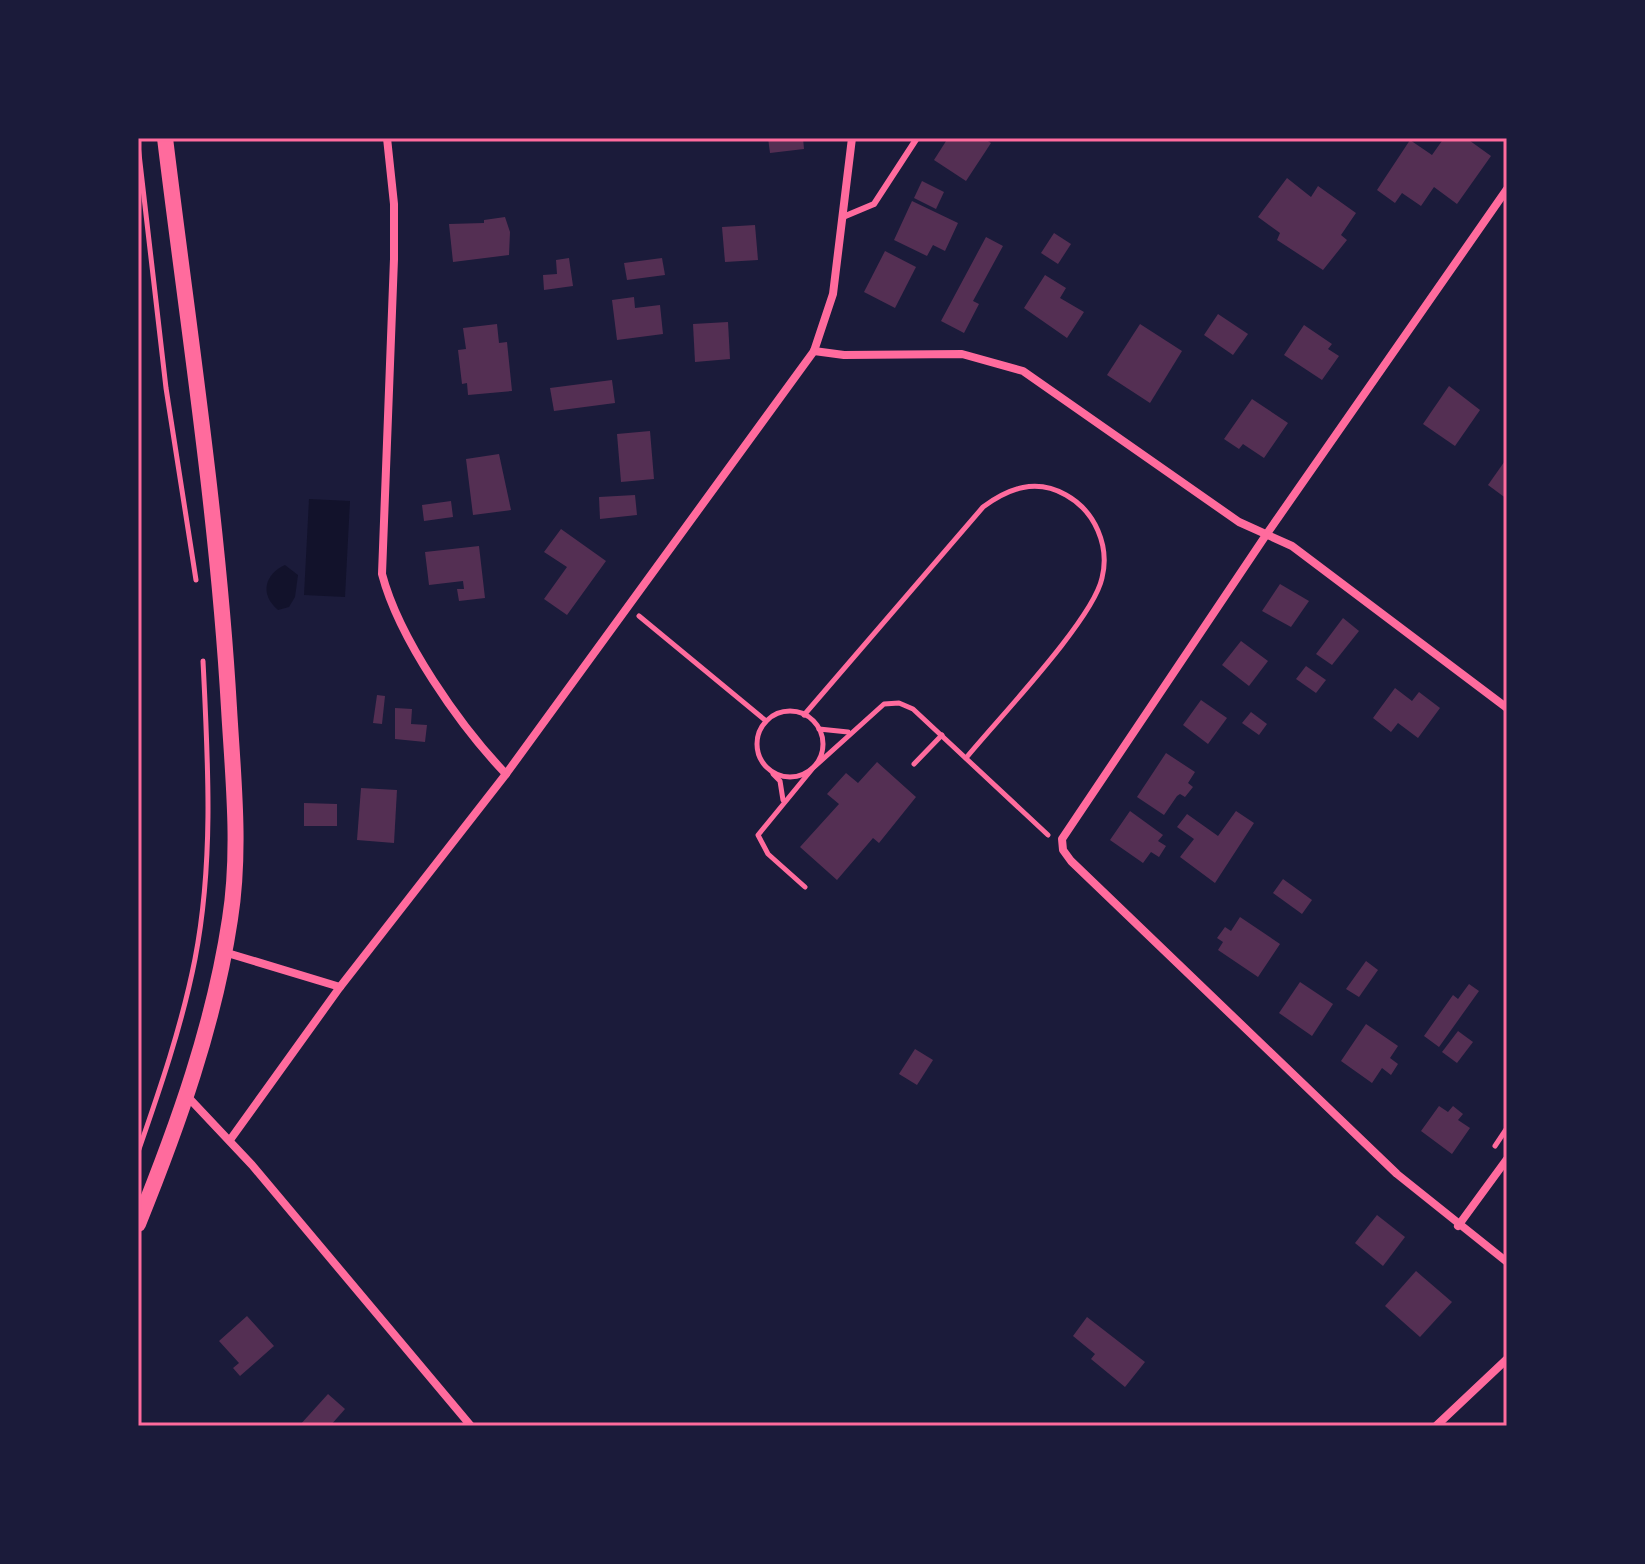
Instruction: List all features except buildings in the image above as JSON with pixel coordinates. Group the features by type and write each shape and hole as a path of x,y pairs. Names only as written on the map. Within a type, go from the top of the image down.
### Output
{"main road":[{"path":"138,1224 187,1096 224,952 231,916 235,833 225,631 165,138"}],"street":[{"path":"387,138 395,232 382,574 393,608 457,718 506,774"},
{"path":"230,1140 340,987 506,774 629,608 814,351 833,294 852,138"},
{"path":"1507,189 1065,830 1063,846 1397,1174 1458,1226 1507,1262"},
{"path":"814,351 844,355 962,354 1023,371 1239,522 1292,546 1507,708"},
{"path":"224,952 340,987"},
{"path":"187,1096 230,1140 471,1426"},
{"path":"1458,1226 1507,1159"},
{"path":"1436,1426 1507,1359"}],"lane":[{"path":"843,217 874,204 917,138"}],"path":[{"path":"138,145 166,388 197,586"},
{"path":"804,715 983,507 1006,490 1028,486 1054,488 1075,500 1093,517 1103,545 1102,579 1085,614 966,758"},
{"path":"629,608 766,721"},
{"path":"138,1152 181,1020 202,915 209,776 202,649"},
{"path":"805,887 758,840 762,828 813,768 849,732 884,704 899,703 913,709 1063,846"},
{"path":"771,772 793,777 813,768 823,749 819,729 804,715 784,712 766,721 757,742 763,764 771,772 780,781 785,796 782,805"},
{"path":"819,729 849,732"},
{"path":"914,764 942,735"}],"shaded area":[{"path":"309,499 350,501 345,597 304,595"},
{"path":"285,565 298,575 295,597 289,607 278,610 268,597 267,585 273,574"}]}
